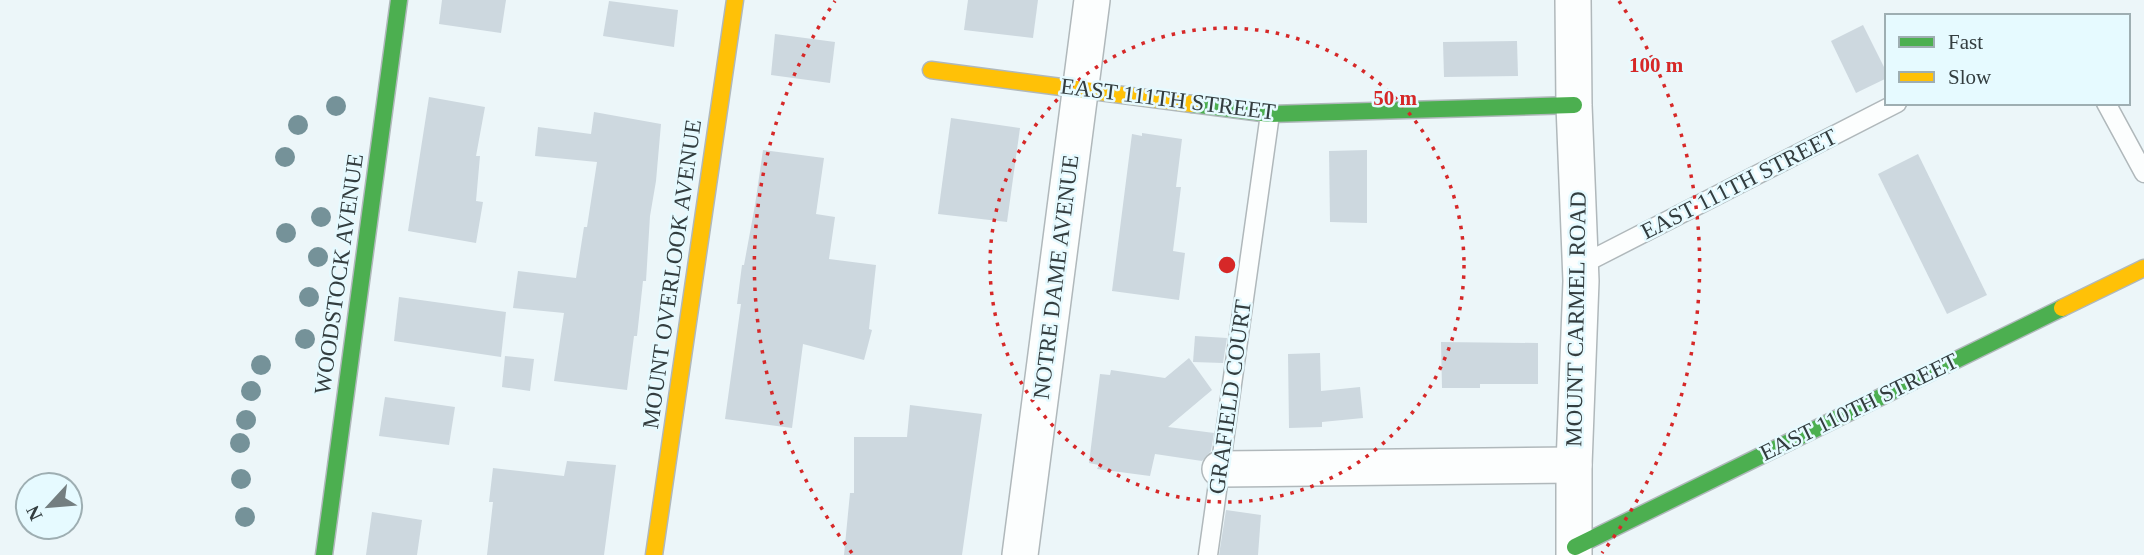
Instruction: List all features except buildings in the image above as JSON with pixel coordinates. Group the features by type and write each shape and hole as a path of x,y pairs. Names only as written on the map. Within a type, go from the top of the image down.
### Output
{"street":[{"name":"WOODSTOCK AVENUE","path":"324,555 399,0"},
{"name":"MOUNT OVERLOOK AVENUE","path":"654,555 735,0"},
{"name":"NOTRE DAME AVENUE","path":"1020,555 1092,0"},
{"name":"MOUNT CARMEL ROAD","path":"1573,0 1574,105 1581,265 1574,465 1574,551"},
{"name":"EAST 111TH STREET","path":"931,70 1270,114 1574,105"},
{"name":"EAST 110TH STREET","path":"1574,551 2144,268"},
{"path":"1220,470 1574,465"}],"lane":[{"name":"EAST 111TH STREET","path":"1581,265 1893,105"},
{"path":"2107,105 2144,173"},
{"name":"GRAFIELD COURT","path":"1208,555 1270,114"}],"traffic: fast":[{"path":"324,555 399,0"},
{"path":"1192,104 1270,114 1574,105"},
{"path":"1575,547 2062,308"}],"traffic: slow":[{"path":"654,555 735,0"},
{"path":"931,70 1192,104"},
{"path":"2062,308 2144,268"}]}
